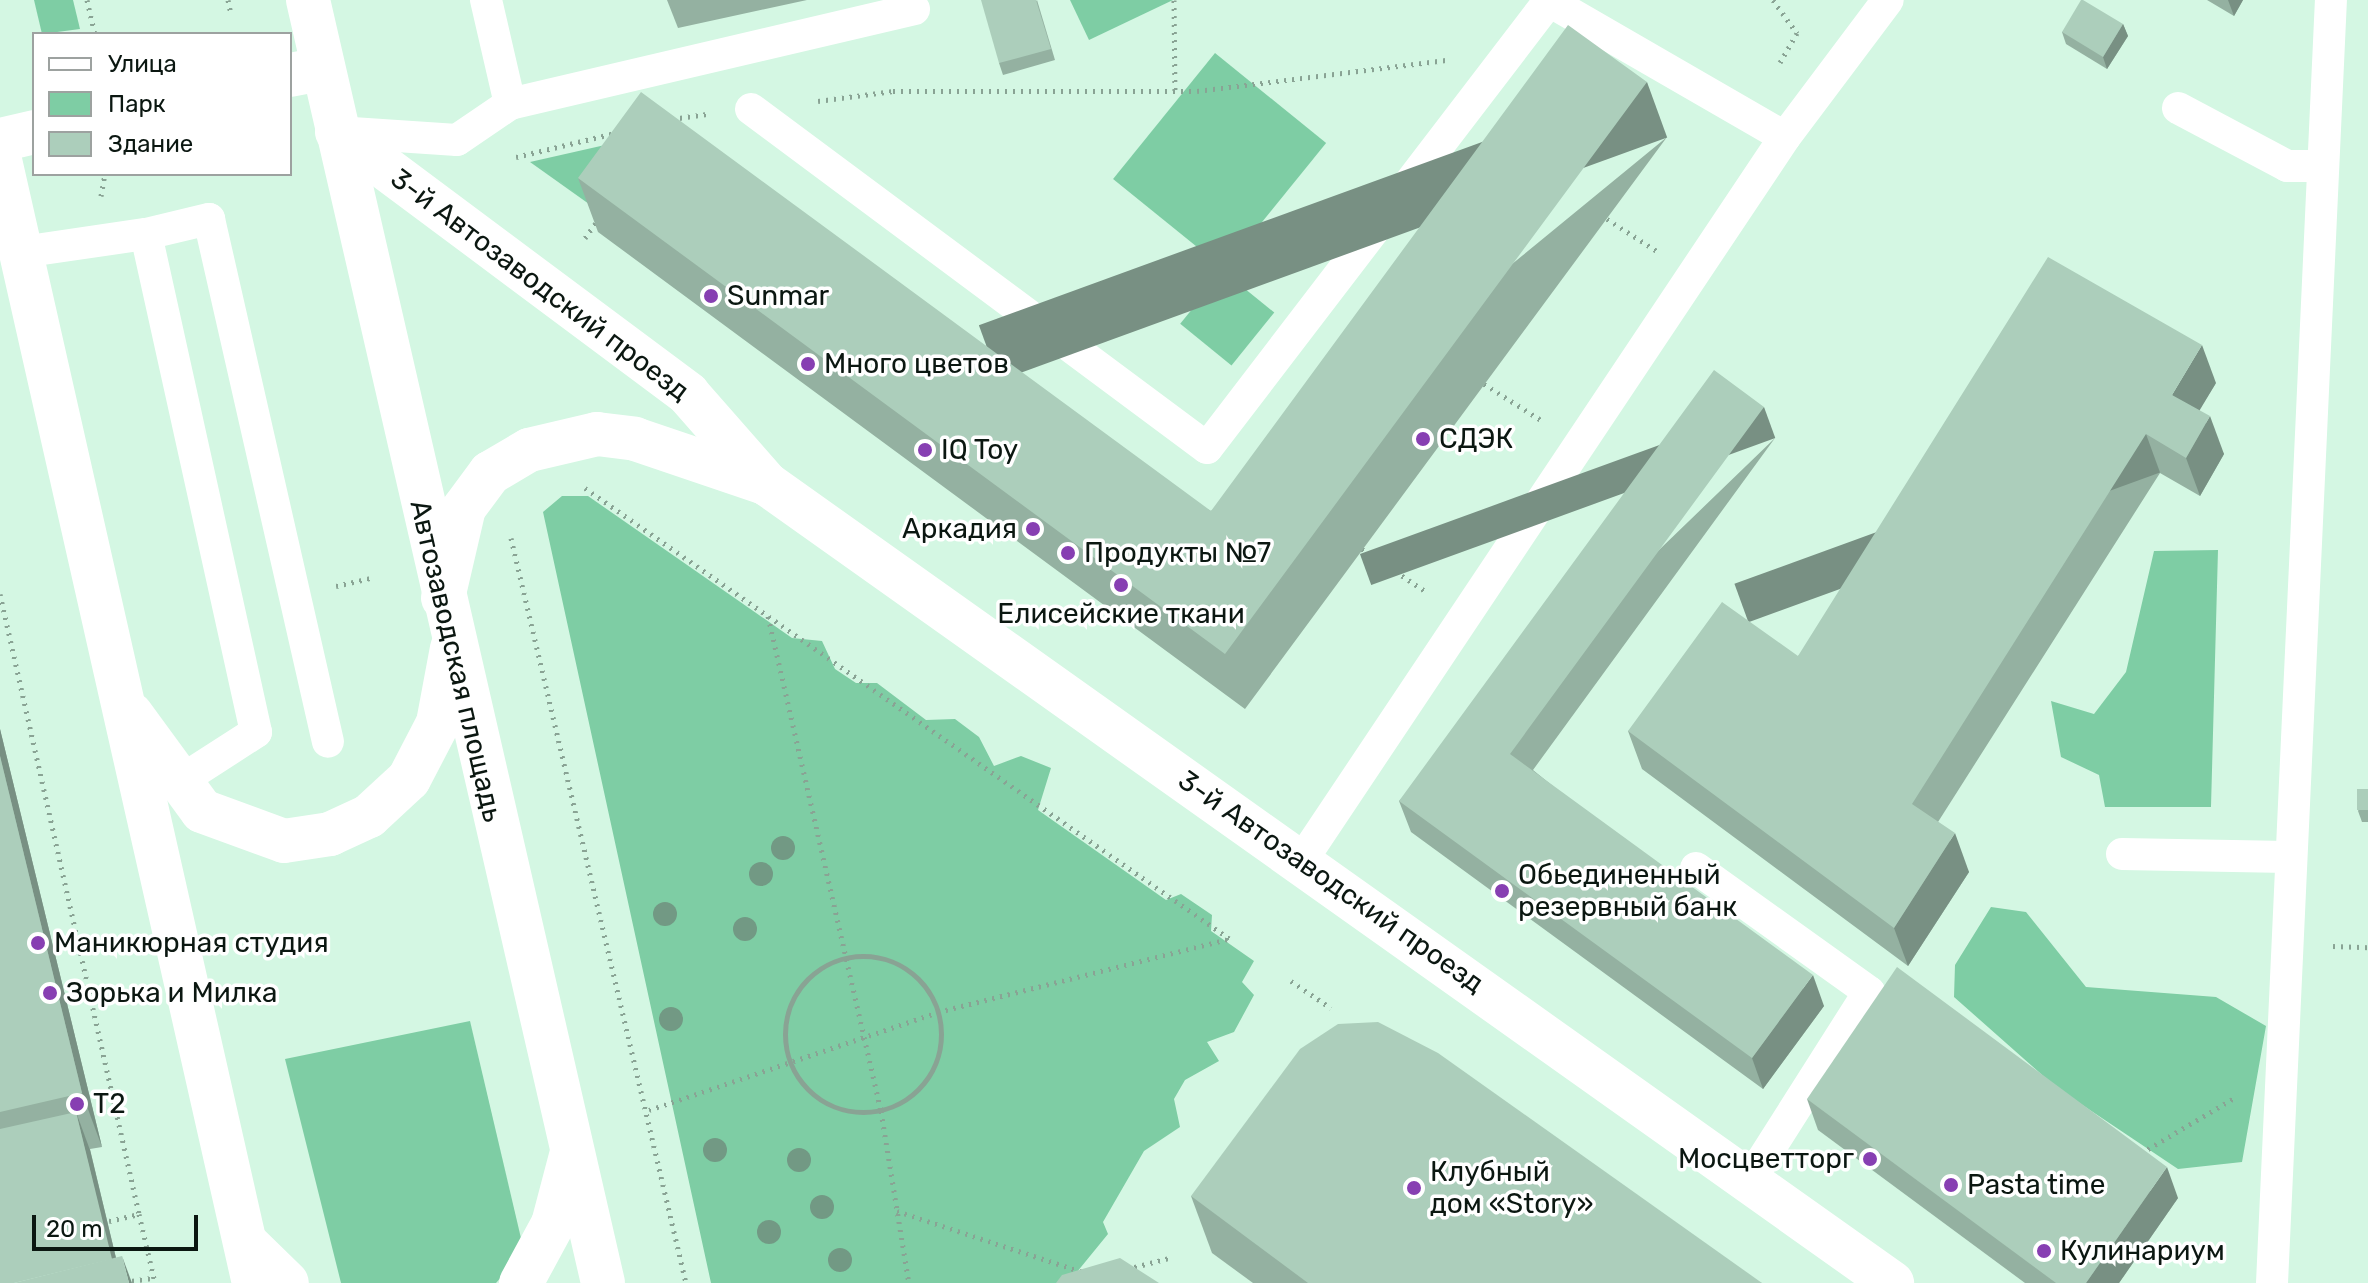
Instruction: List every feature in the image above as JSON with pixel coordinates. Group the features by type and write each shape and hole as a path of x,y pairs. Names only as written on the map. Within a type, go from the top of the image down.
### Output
{"street":[{"name":"Автозаводская площадь","path":"308,0 306,72 337,132 442,605 603,1283"},
{"path":"0,140 32,132"},
{"name":"3-й Автозаводский проезд","path":"337,132 688,394 767,484 1302,860 1892,1283"},
{"path":"0,160 259,1273"},
{"name":"3-й Автозаводский проезд","path":"442,605 464,508 490,473 529,450 597,434 635,439 767,484"},
{"path":"131,714 177,783 202,811 284,841 330,834 369,816 409,779 438,723 452,648"},
{"path":"521,1283 553,1224 572,1152"}],"lane":[{"path":"486,0 510,104"},
{"path":"751,109 1207,448 1549,0 1785,137"},
{"path":"1302,860 1785,137 1888,0"},
{"path":"2272,1283 2331,0"},
{"path":"337,132 457,140 510,104 914,9"},
{"path":"2178,108 2287,166 2322,166"},
{"path":"22,252 146,234 209,219 328,742"},
{"path":"146,234 256,732 177,783"},
{"path":"2122,854 2290,857"},
{"path":"1696,868 1869,992 1749,1181"}],"path":[{"path":"87,0 95,32"},
{"path":"228,0 231,14"},
{"path":"1174,0 1175,91"},
{"path":"1751,117 1797,33 1773,0"},
{"path":"659,122 893,91 1175,91 1510,51"},
{"path":"665,131 673,119"},
{"path":"500,161 630,129"},
{"path":"585,238 603,214"},
{"path":"1607,219 1693,274"},
{"path":"1484,384 1579,445"},
{"path":"571,482 1230,939 938,1012 863,1034 649,1110"},
{"path":"515,521 513,546 649,1110 686,1283"},
{"path":"1362,549 1464,617"},
{"path":"0,594 154,1281 123,1282"},
{"path":"768,616 843,957 881,1111 909,1283"},
{"path":"843,957 892,961 914,973 938,1012 942,1042 935,1065 923,1086 881,1111 833,1108 812,1094 788,1060 789,1005 819,968 843,957"},
{"path":"1291,981 1331,1008"},
{"path":"2128,1161 2282,1071"},
{"path":"897,1211 1098,1274"},
{"path":"109,1221 139,1214"},
{"path":"1122,1271 1169,1258"}],"green space":[{"path":"34,0 73,0 80,29 42,32"},
{"path":"1070,0 1173,0 1089,40"},
{"path":"1215,53 1326,143 1224,269 1113,179"},
{"path":"636,138 589,204 530,162"},
{"path":"1223,271 1274,313 1231,365 1180,324"},
{"path":"562,496 588,496 792,638 822,641 835,669 856,683 877,683 926,720 955,719 979,737 994,766 1021,756 1051,768 1038,810 1166,900 1181,894 1212,915 1211,931 1254,961 1242,982 1254,995 1234,1032 1207,1042 1219,1061 1185,1080 1174,1099 1180,1127 1144,1151 1103,1222 1108,1234 1068,1283 711,1283 543,512"},
{"path":"2218,550 2211,807 2105,807 2099,775 2061,757 2051,701 2094,714 2126,672 2154,551"},
{"path":"1991,907 2026,912 2086,987 2216,997 2266,1026 2242,1162 2178,1169 2057,1088 1954,997 1955,965"},
{"path":"470,1021 524,1251 496,1283 341,1283 285,1059"}],"building":[{"path":"981,0 1036,0 1051,49 999,63"},
{"path":"2081,0 2123,24 2103,57 2062,32"},
{"path":"1568,25 1647,82 1225,654 578,178 641,92 1211,511"},
{"path":"2048,257 2202,345 2172,395 2210,416 2186,458 2146,434 1912,804 1955,833 1894,928 1628,731 1722,602 1798,656"},
{"path":"1714,370 1764,407 1510,754 1813,975 1752,1058 1399,801"},
{"path":"0,756 82,1093 0,1112"},
{"path":"2357,789 2368,789 2368,810 2357,810"},
{"path":"1897,967 2167,1167 2086,1283 2056,1283 1807,1099"},
{"name":"Клубный дом «Story»","path":"1378,1022 1438,1053 1762,1283 1308,1283 1191,1196 1300,1049 1338,1024"},
{"path":"76,1112 112,1259 14,1283 0,1283 0,1129"},
{"path":"122,1256 129,1283 14,1283"},
{"path":"1120,1258 1159,1283 1056,1283 1062,1275"}],"place":[{"name":"Sunmar","path":"711,296"},
{"name":"Много цветов","path":"808,364"},
{"name":"СДЭК","path":"1423,439"},
{"name":"IQ Toy","path":"925,450"},
{"name":"Аркадия","path":"1033,529"},
{"name":"Продукты №7","path":"1068,553"},
{"name":"Елисейские ткани","path":"1121,585"},
{"name":"Обьединенный резервный банк","path":"1502,891"},
{"name":"Маникюрная студия","path":"38,943"},
{"name":"Зорька и Милка","path":"50,993"},
{"name":"T2","path":"77,1104"},
{"name":"Мосцветторг","path":"1870,1159"},
{"name":"Pasta time","path":"1951,1185"},
{"name":"Клубный дом «Story»","path":"1414,1188"},
{"name":"Кулинариум","path":"2044,1251"}]}
